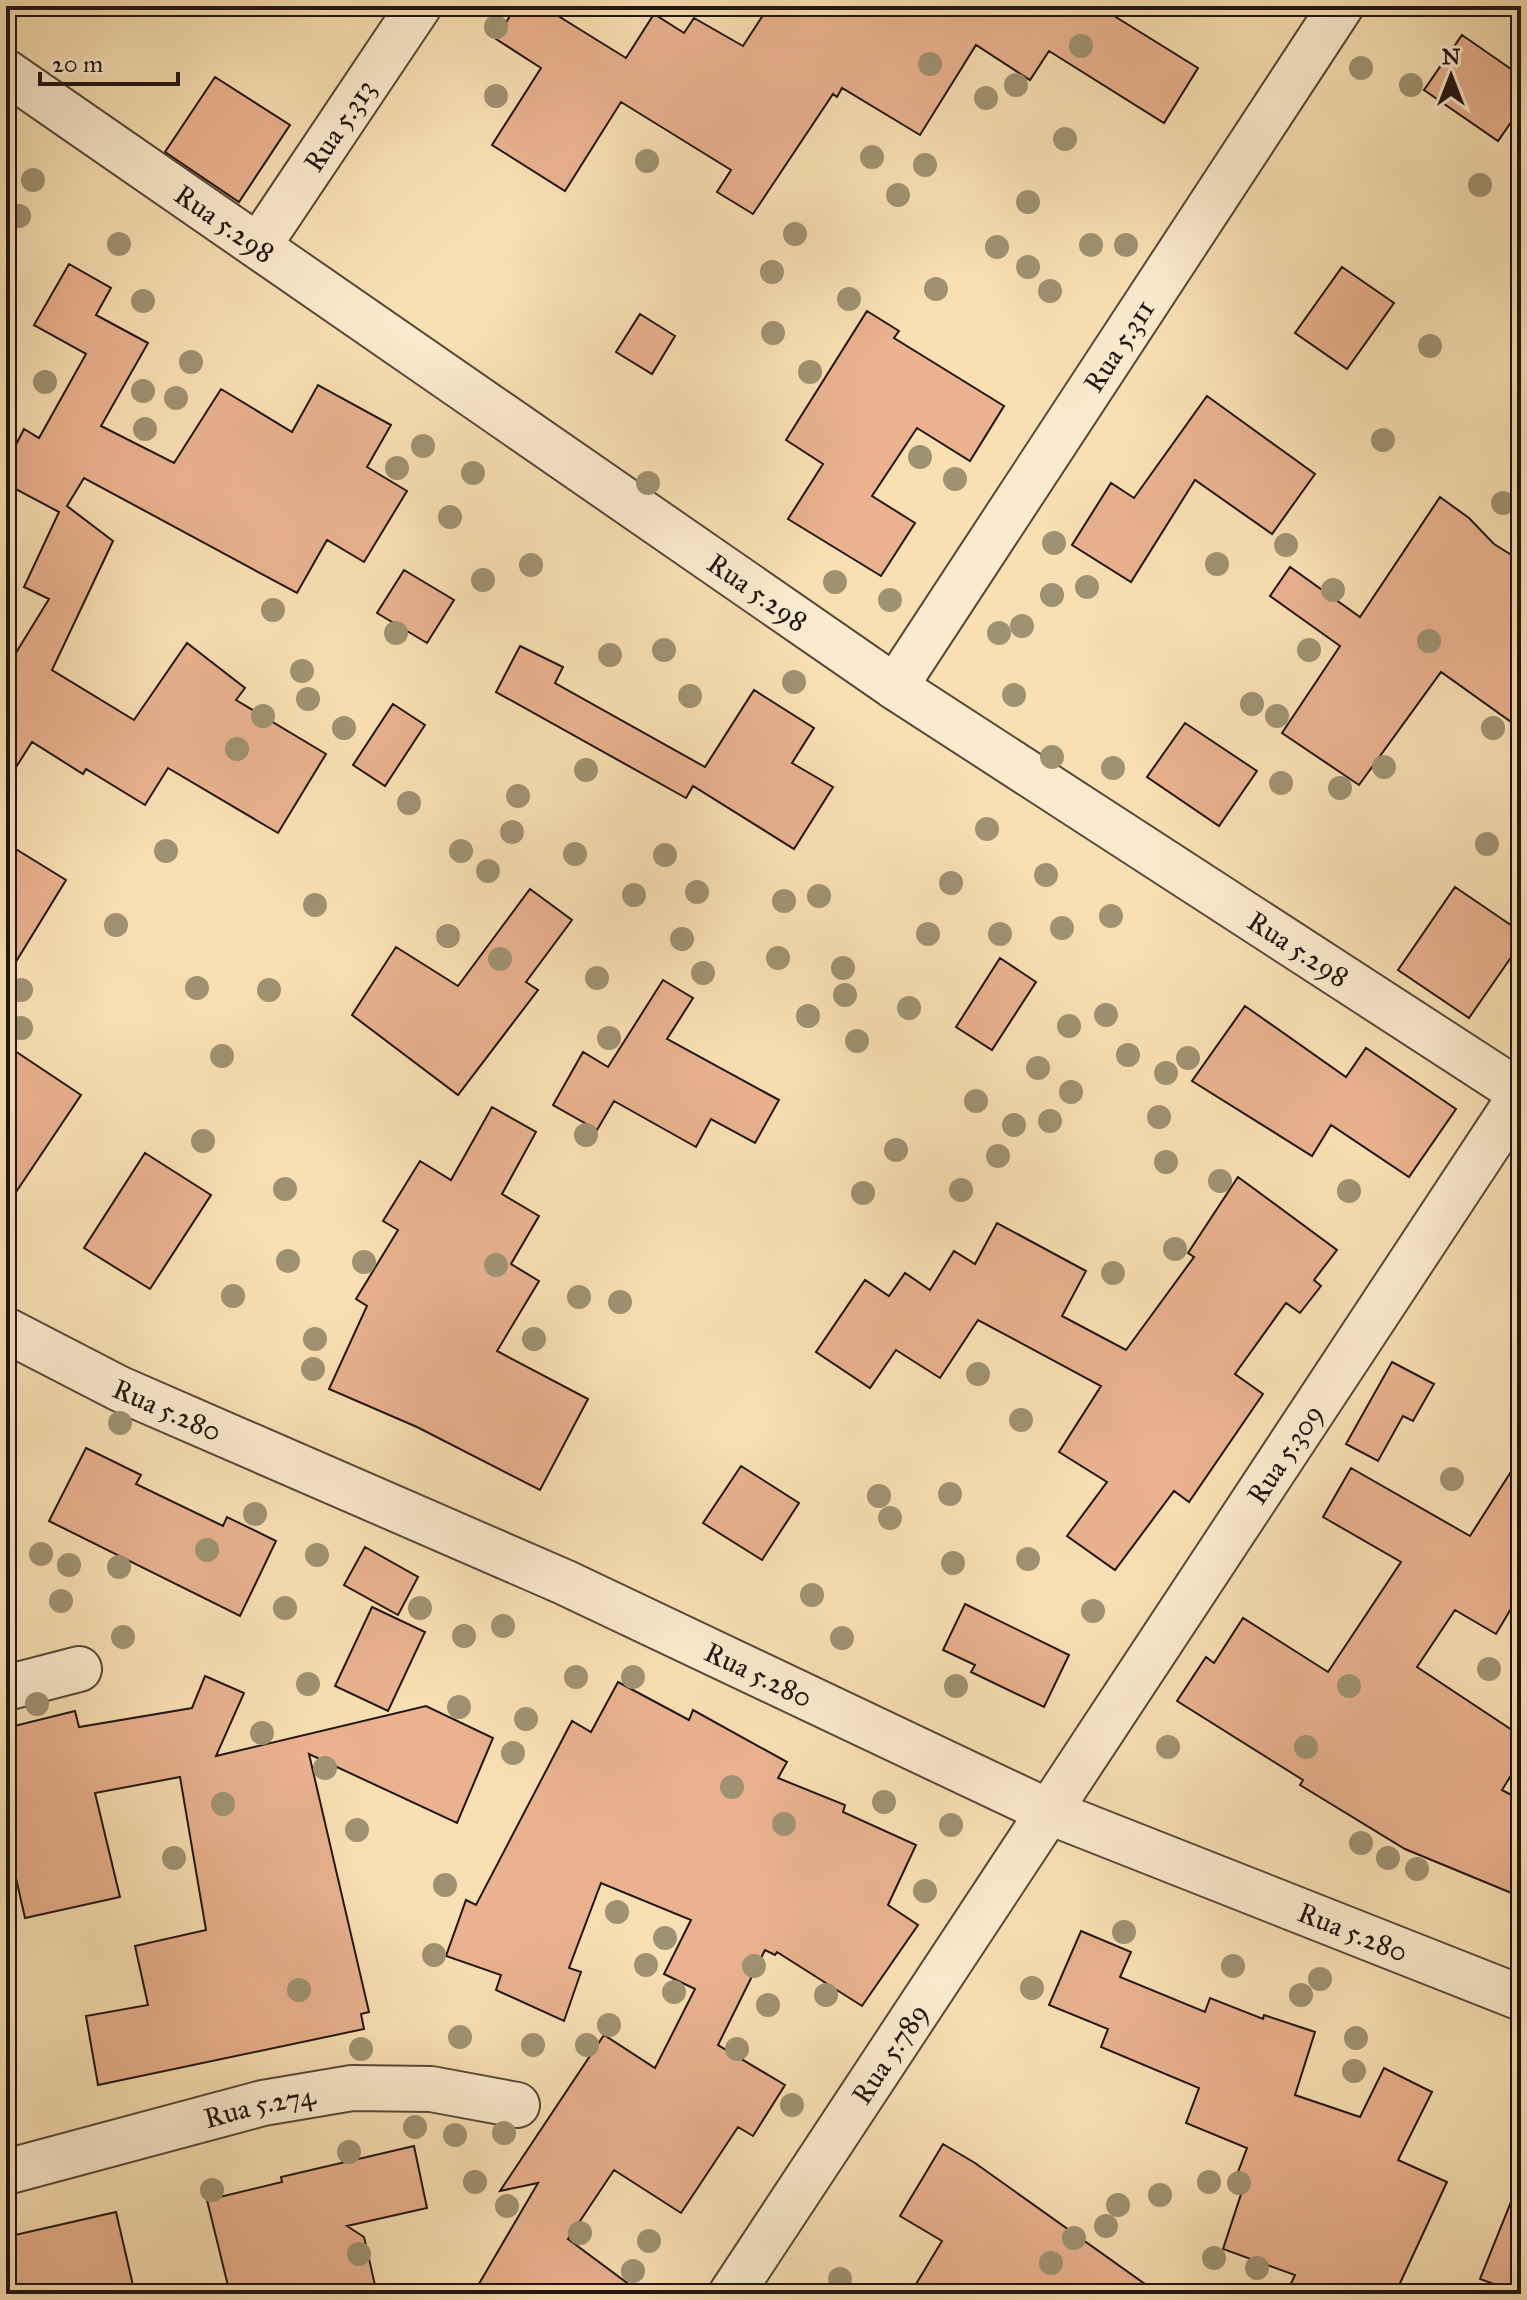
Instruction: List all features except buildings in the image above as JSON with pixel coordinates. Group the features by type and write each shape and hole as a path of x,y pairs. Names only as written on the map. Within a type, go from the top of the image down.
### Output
{"street":[{"name":"Rua 5.313","path":"259,245 419,6"},
{"name":"Rua 5.311","path":"895,687 1341,6"},
{"name":"Rua 5.298","path":"6,72 895,687 1521,1094"},
{"name":"Rua 5.309","path":"1047,1811 1521,1094"},
{"name":"Rua 5.280","path":"6,1330 120,1389 564,1582 1047,1811 1521,1998"},
{"path":"6,1688 79,1669"},
{"name":"Rua 5.789","path":"731,2294 1047,1811"},
{"name":"Rua 5.274","path":"6,2172 263,2103 352,2088 431,2089 517,2105"}]}
